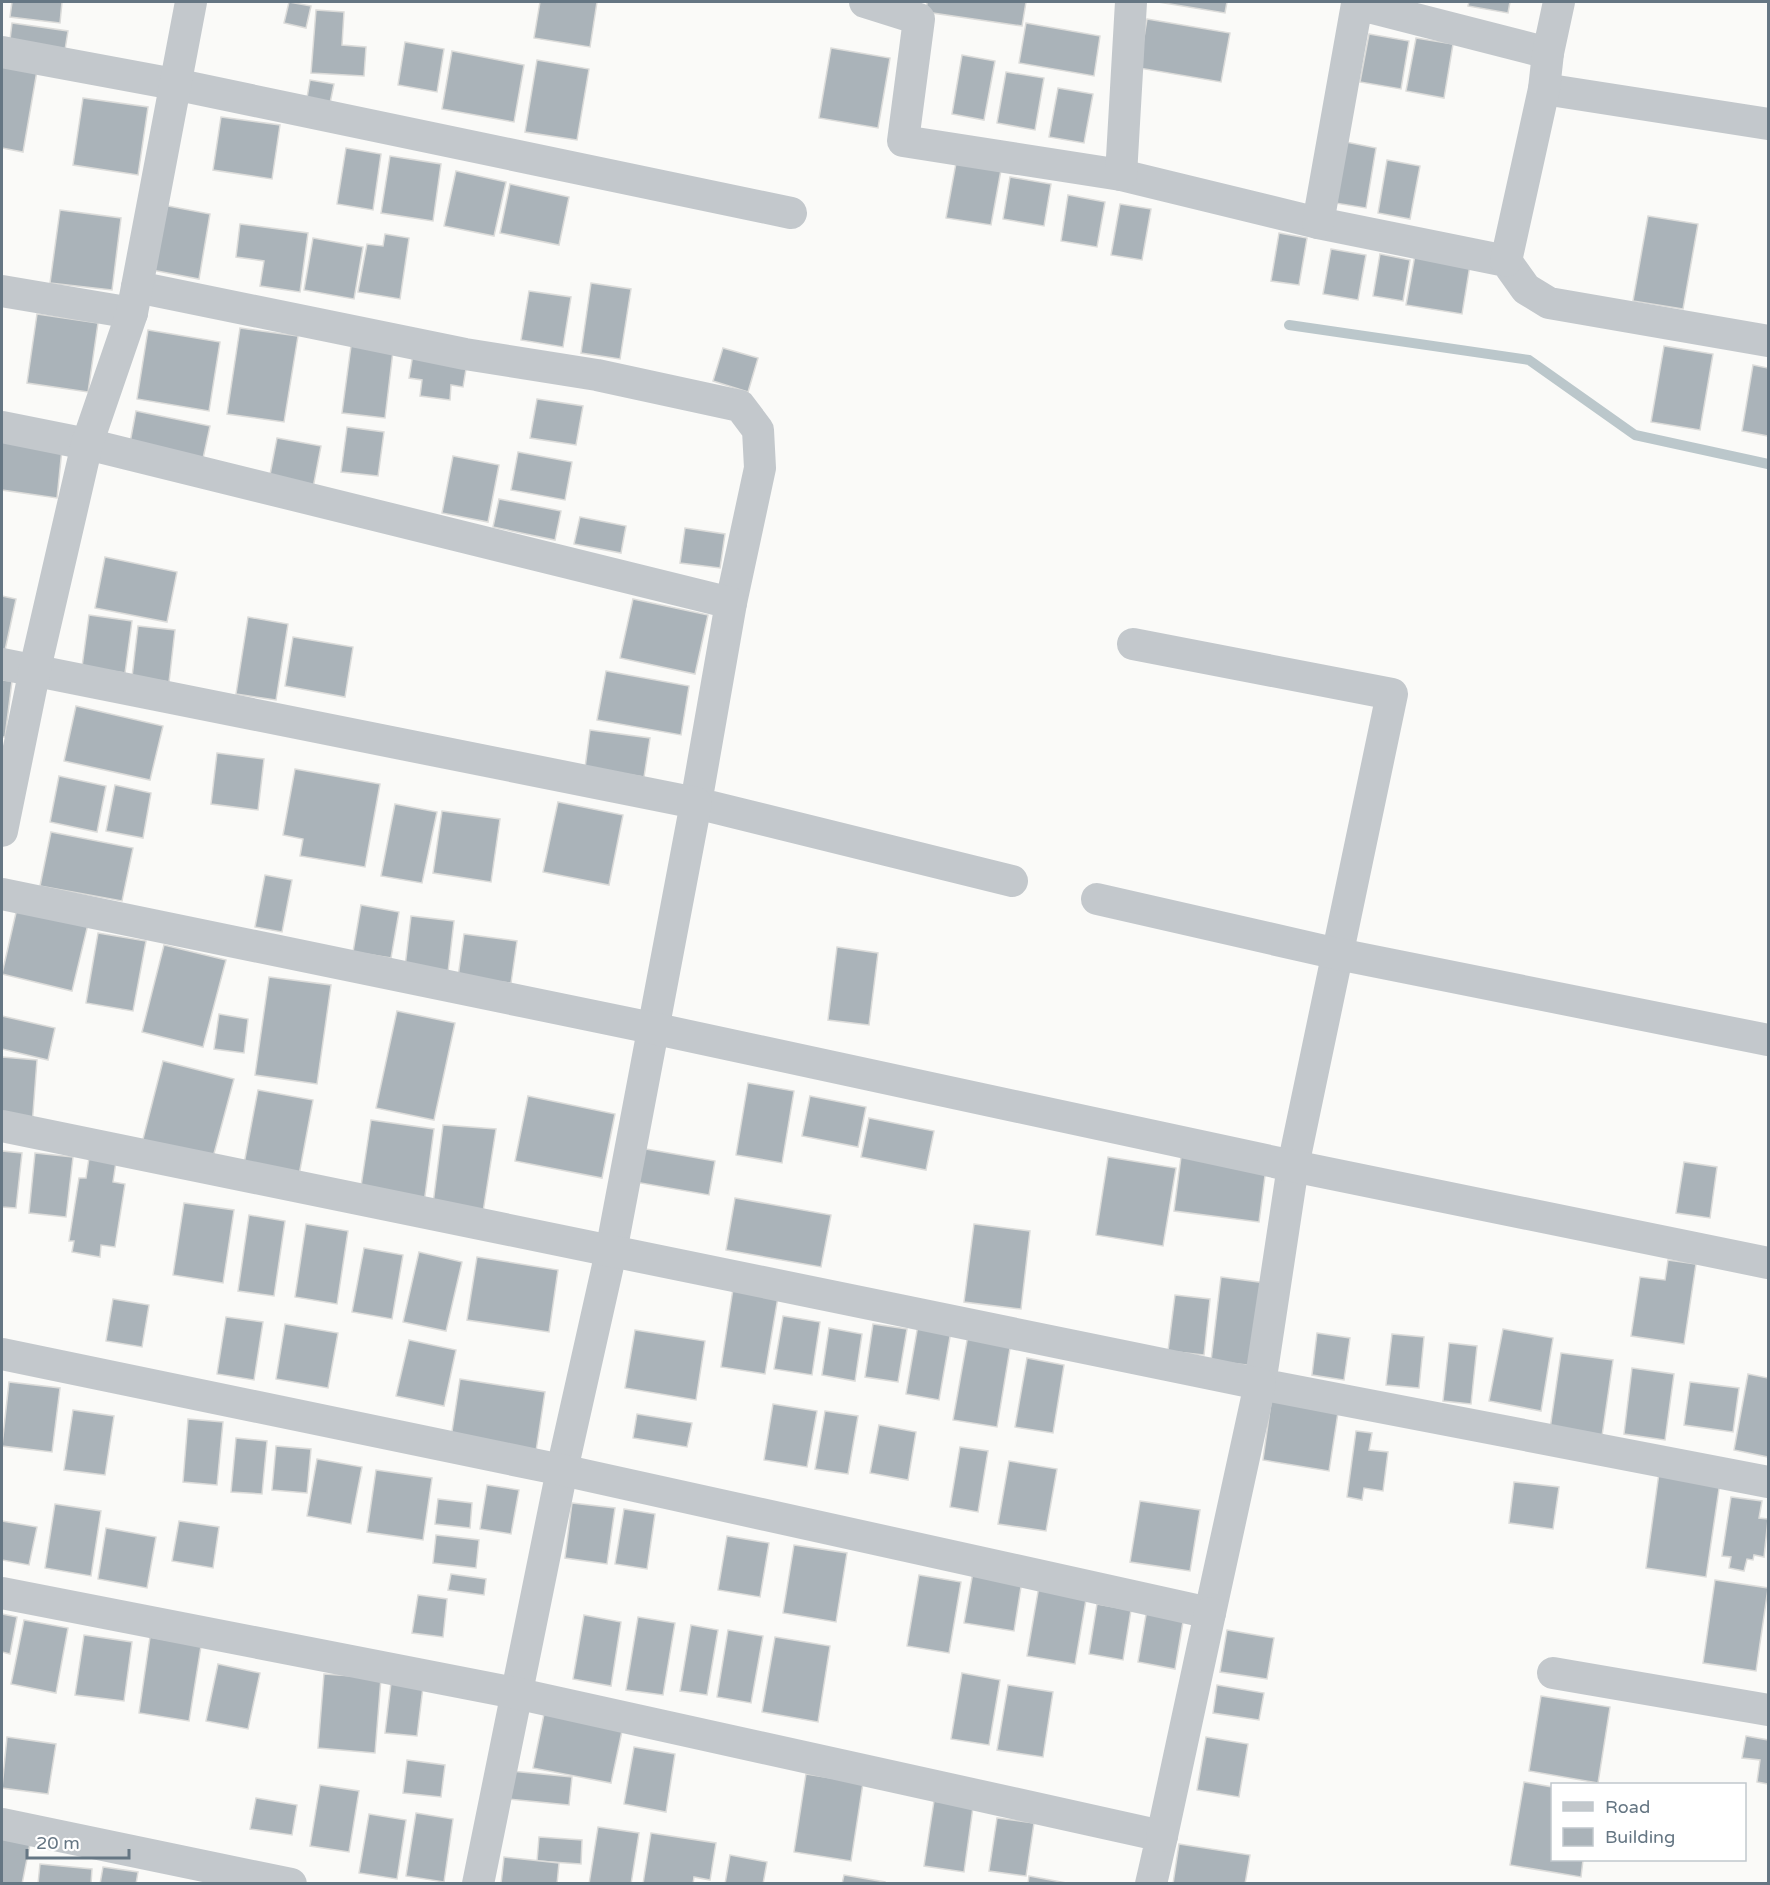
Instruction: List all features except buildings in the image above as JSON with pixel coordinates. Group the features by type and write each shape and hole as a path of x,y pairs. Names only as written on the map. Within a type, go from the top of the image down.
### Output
{"street":[{"path":"2,831 35,669 87,444 135,300 191,2"},
{"path":"865,2 919,19 903,141 1121,175 1318,223 1506,261 1526,289 1549,303 1768,341"},
{"path":"1121,175 1131,2"},
{"path":"1506,261 1544,89 1548,53 1559,2"},
{"path":"1318,223 1357,3 1548,53"},
{"path":"2,52 174,84 791,213"},
{"path":"1544,89 1768,124"},
{"path":"2,291 135,300 597,375 740,406 759,430 759,468 731,603 696,803 611,1252 515,1693 478,1884"},
{"path":"2,427 87,444 731,603"},
{"path":"1133,644 1392,694 1293,1166 1260,1384 1151,1884"},
{"path":"2,664 696,803 1012,881"},
{"path":"2,894 652,1028 1293,1166 1768,1263"},
{"path":"1097,899 1338,954 1768,1040"},
{"path":"2,1126 1260,1384 1768,1482"},
{"path":"2,1354 562,1470 1209,1613"},
{"path":"2,1593 515,1693 1162,1836"},
{"path":"1553,1672 1768,1710"},
{"path":"2,1824 291,1884"}],"waterway":[{"path":"1289,325 1529,360 1635,435 1768,464"}]}
